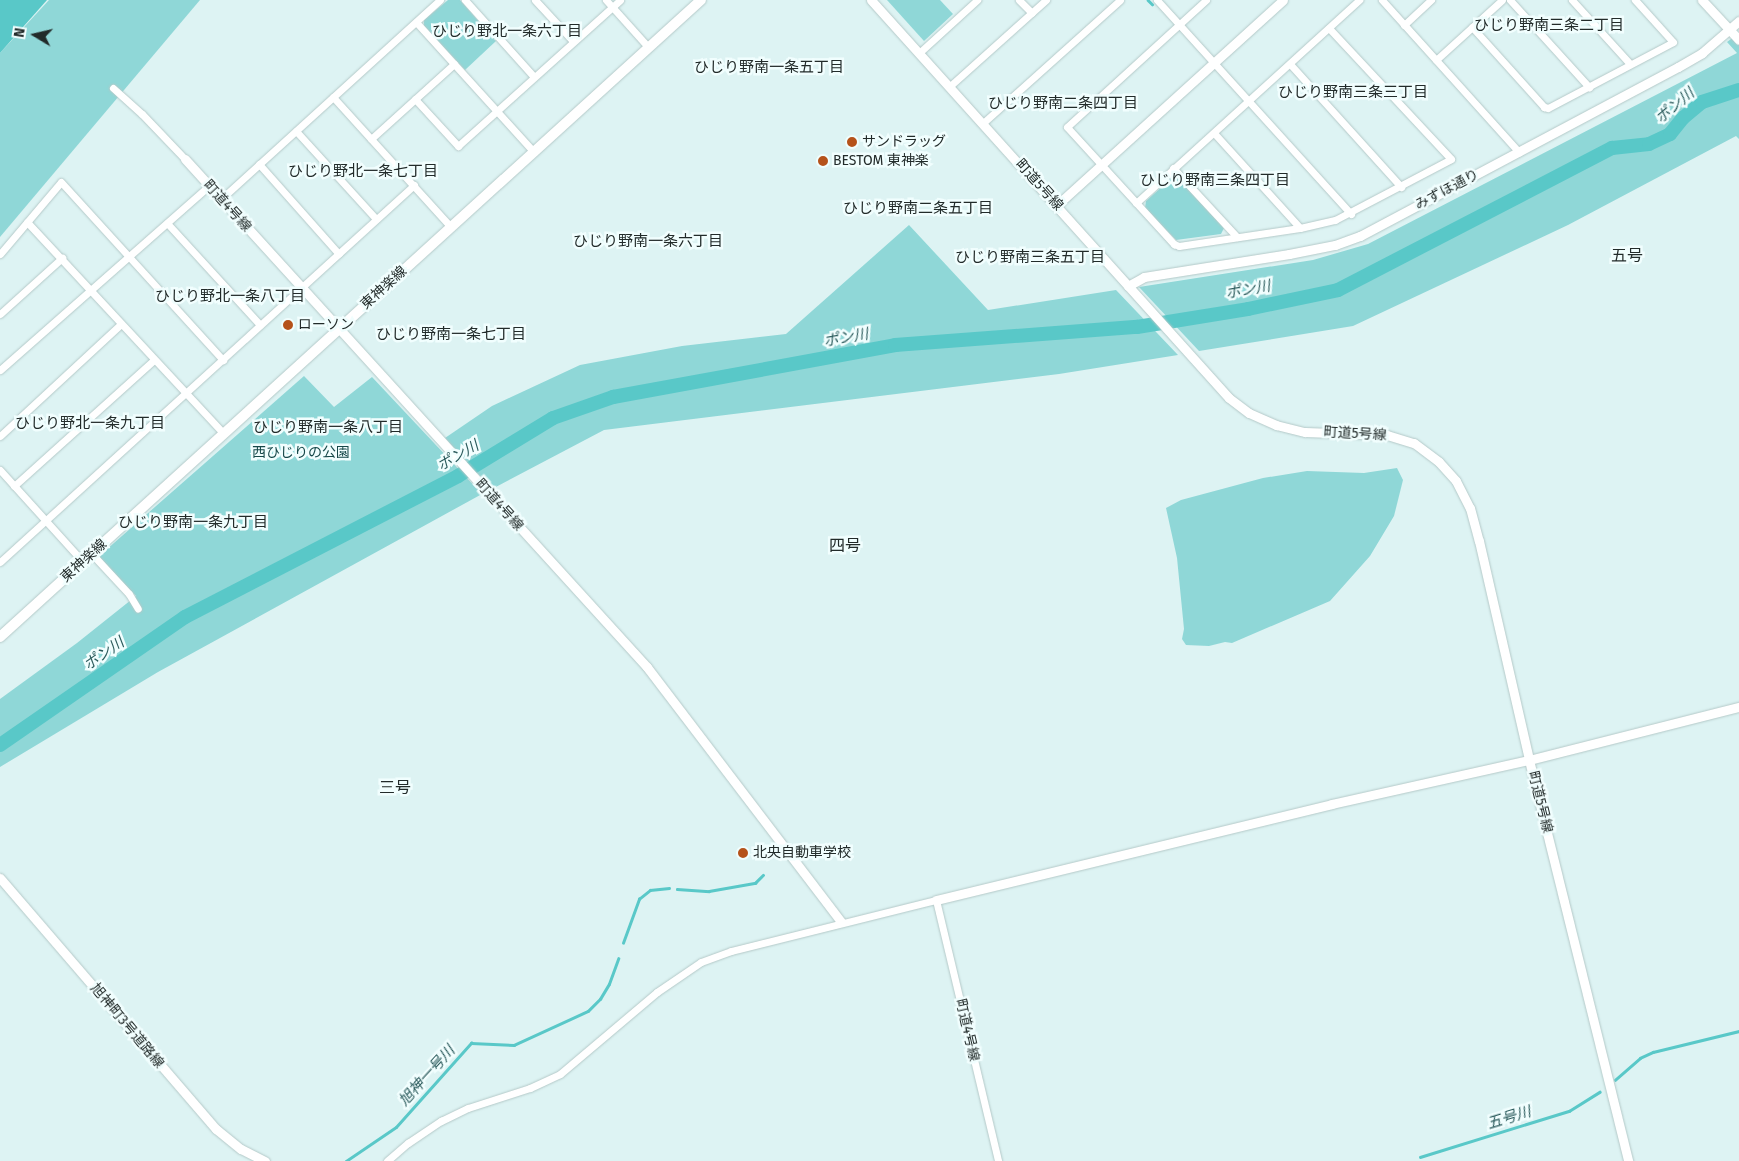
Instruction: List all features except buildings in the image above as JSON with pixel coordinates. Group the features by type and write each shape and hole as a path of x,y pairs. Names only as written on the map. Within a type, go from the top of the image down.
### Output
{"main road":[{"name":"東神楽線","path":"0,637 701,0"}],"street":[{"path":"221,199 440,0"},
{"path":"465,0 534,76"},
{"path":"535,0 573,41"},
{"path":"606,0 649,48"},
{"path":"415,99 458,146 620,0"},
{"name":"町道5号線","path":"871,0 1229,398 1249,413 1276,425 1305,432 1387,434 1414,443 1439,462 1456,481 1470,508 1477,532 1529,760 1628,1161"},
{"path":"919,53 977,0"},
{"path":"1019,0 1032,13"},
{"path":"950,86 1046,0"},
{"path":"983,123 1120,0"},
{"path":"1158,0 1351,214"},
{"path":"1206,0 1067,128 1136,203 1179,246 1300,228 1351,214 1451,159 1330,28"},
{"path":"1057,205 1283,0"},
{"path":"1136,203 1359,0"},
{"path":"1382,0 1519,152"},
{"path":"1404,25 1431,0"},
{"path":"1436,60 1502,0"},
{"path":"1510,0 1589,87"},
{"path":"1572,0 1630,64"},
{"path":"1472,27 1544,107 1548,108 1673,42 1635,0"},
{"path":"1702,0 1739,40"},
{"name":"みずほ通り","path":"1128,286 1144,277 1335,245 1360,236 1678,67 1702,53 1739,21"},
{"path":"416,22 534,152"},
{"path":"372,139 454,64"},
{"path":"1290,64 1401,187"},
{"name":"町道4号線","path":"113,88 185,159 647,667 841,922"},
{"path":"333,97 451,227"},
{"path":"296,131 376,219"},
{"path":"1214,134 1300,228"},
{"path":"259,164 339,254"},
{"path":"1174,168 1237,237"},
{"path":"0,254 60,182 223,360"},
{"path":"0,562 414,185"},
{"path":"0,370 209,186"},
{"path":"27,222 224,434"},
{"path":"167,223 260,325"},
{"path":"0,314 62,258"},
{"path":"0,436 121,324"},
{"path":"14,486 154,360"},
{"path":"0,470 83,562"},
{"path":"0,549 6,556"},
{"path":"92,554 129,594 138,609"},
{"path":"387,1161 408,1143 459,1112 530,1088 560,1074 657,992 701,962 731,951 841,922 1332,804 1529,760 1739,708"},
{"name":"旭神町3号道路線","path":"0,878 216,1129 241,1149 265,1161"},
{"name":"町道4号線","path":"936,900 998,1161"}],"green space":[{"path":"49,0 200,0 0,237 0,53"},
{"path":"448,0 460,0 496,41 465,70 424,26 424,20"},
{"path":"887,0 940,0 953,14 924,41"},
{"path":"1735,36 1739,41 1739,139 1736,136 1568,225 1353,326 1199,351 1139,287 1313,260 1368,244 1737,53 1727,42"},
{"path":"1175,175 1224,228 1221,234 1176,240 1145,208 1146,201"},
{"path":"909,225 988,310 1116,290 1178,355 1059,374 604,430 492,489 445,438 492,406 580,365 682,346 786,334"},
{"name":"西ひじりの公園","path":"304,376 334,407 372,377 482,494 158,672 0,767 0,699 77,643 136,596 98,557"},
{"path":"1397,468 1403,480 1394,516 1370,556 1330,601 1232,643 1225,642 1209,646 1186,645 1182,639 1184,629 1177,558 1166,508 1181,500 1263,478 1307,471 1364,473"}],"shaded area":[{"path":"0,0 47,0 0,53"}],"waterway":[{"path":"1148,0 1152,4"},
{"name":"ポン川","path":"0,745 185,617 458,476 553,418 613,397 895,345 1137,327 1248,309 1338,290 1612,148 1649,144 1670,134 1683,118 1702,102 1739,90"},
{"name":"旭神一号川","path":"677,889 709,891 755,883 763,875"},
{"name":"旭神一号川","path":"623,943 639,899 650,890 669,888"},
{"name":"旭神一号川","path":"346,1161 396,1127 471,1043 514,1045 588,1011 600,999 609,984 618,959"},
{"name":"五号川","path":"1615,1080 1640,1058 1653,1052 1739,1031"},
{"name":"五号川","path":"1420,1157 1569,1111 1600,1092"}],"place":[{"name":"サンドラッグ","path":"852,142"},
{"name":"BESTOM 東神楽","path":"823,161"},
{"name":"ローソン","path":"288,325"},
{"name":"北央自動車学校","path":"743,853"}],"district":[{"name":"ひじり野南三条二丁目","path":"1549,26"},
{"name":"ひじり野北一条六丁目","path":"507,32"},
{"name":"ひじり野南一条五丁目","path":"769,68"},
{"name":"ひじり野南三条三丁目","path":"1353,93"},
{"name":"ひじり野南二条四丁目","path":"1063,104"},
{"name":"ひじり野北一条七丁目","path":"363,172"},
{"name":"ひじり野南三条四丁目","path":"1215,181"},
{"name":"ひじり野南二条五丁目","path":"918,209"},
{"name":"ひじり野南一条六丁目","path":"648,242"},
{"name":"五号","path":"1627,256"},
{"name":"ひじり野南三条五丁目","path":"1030,258"},
{"name":"ひじり野北一条八丁目","path":"230,297"},
{"name":"ひじり野南一条七丁目","path":"451,335"},
{"name":"ひじり野北一条九丁目","path":"90,424"},
{"name":"ひじり野南一条八丁目","path":"328,428"},
{"name":"ひじり野南一条九丁目","path":"193,523"},
{"name":"四号","path":"845,546"},
{"name":"三号","path":"395,788"}]}
